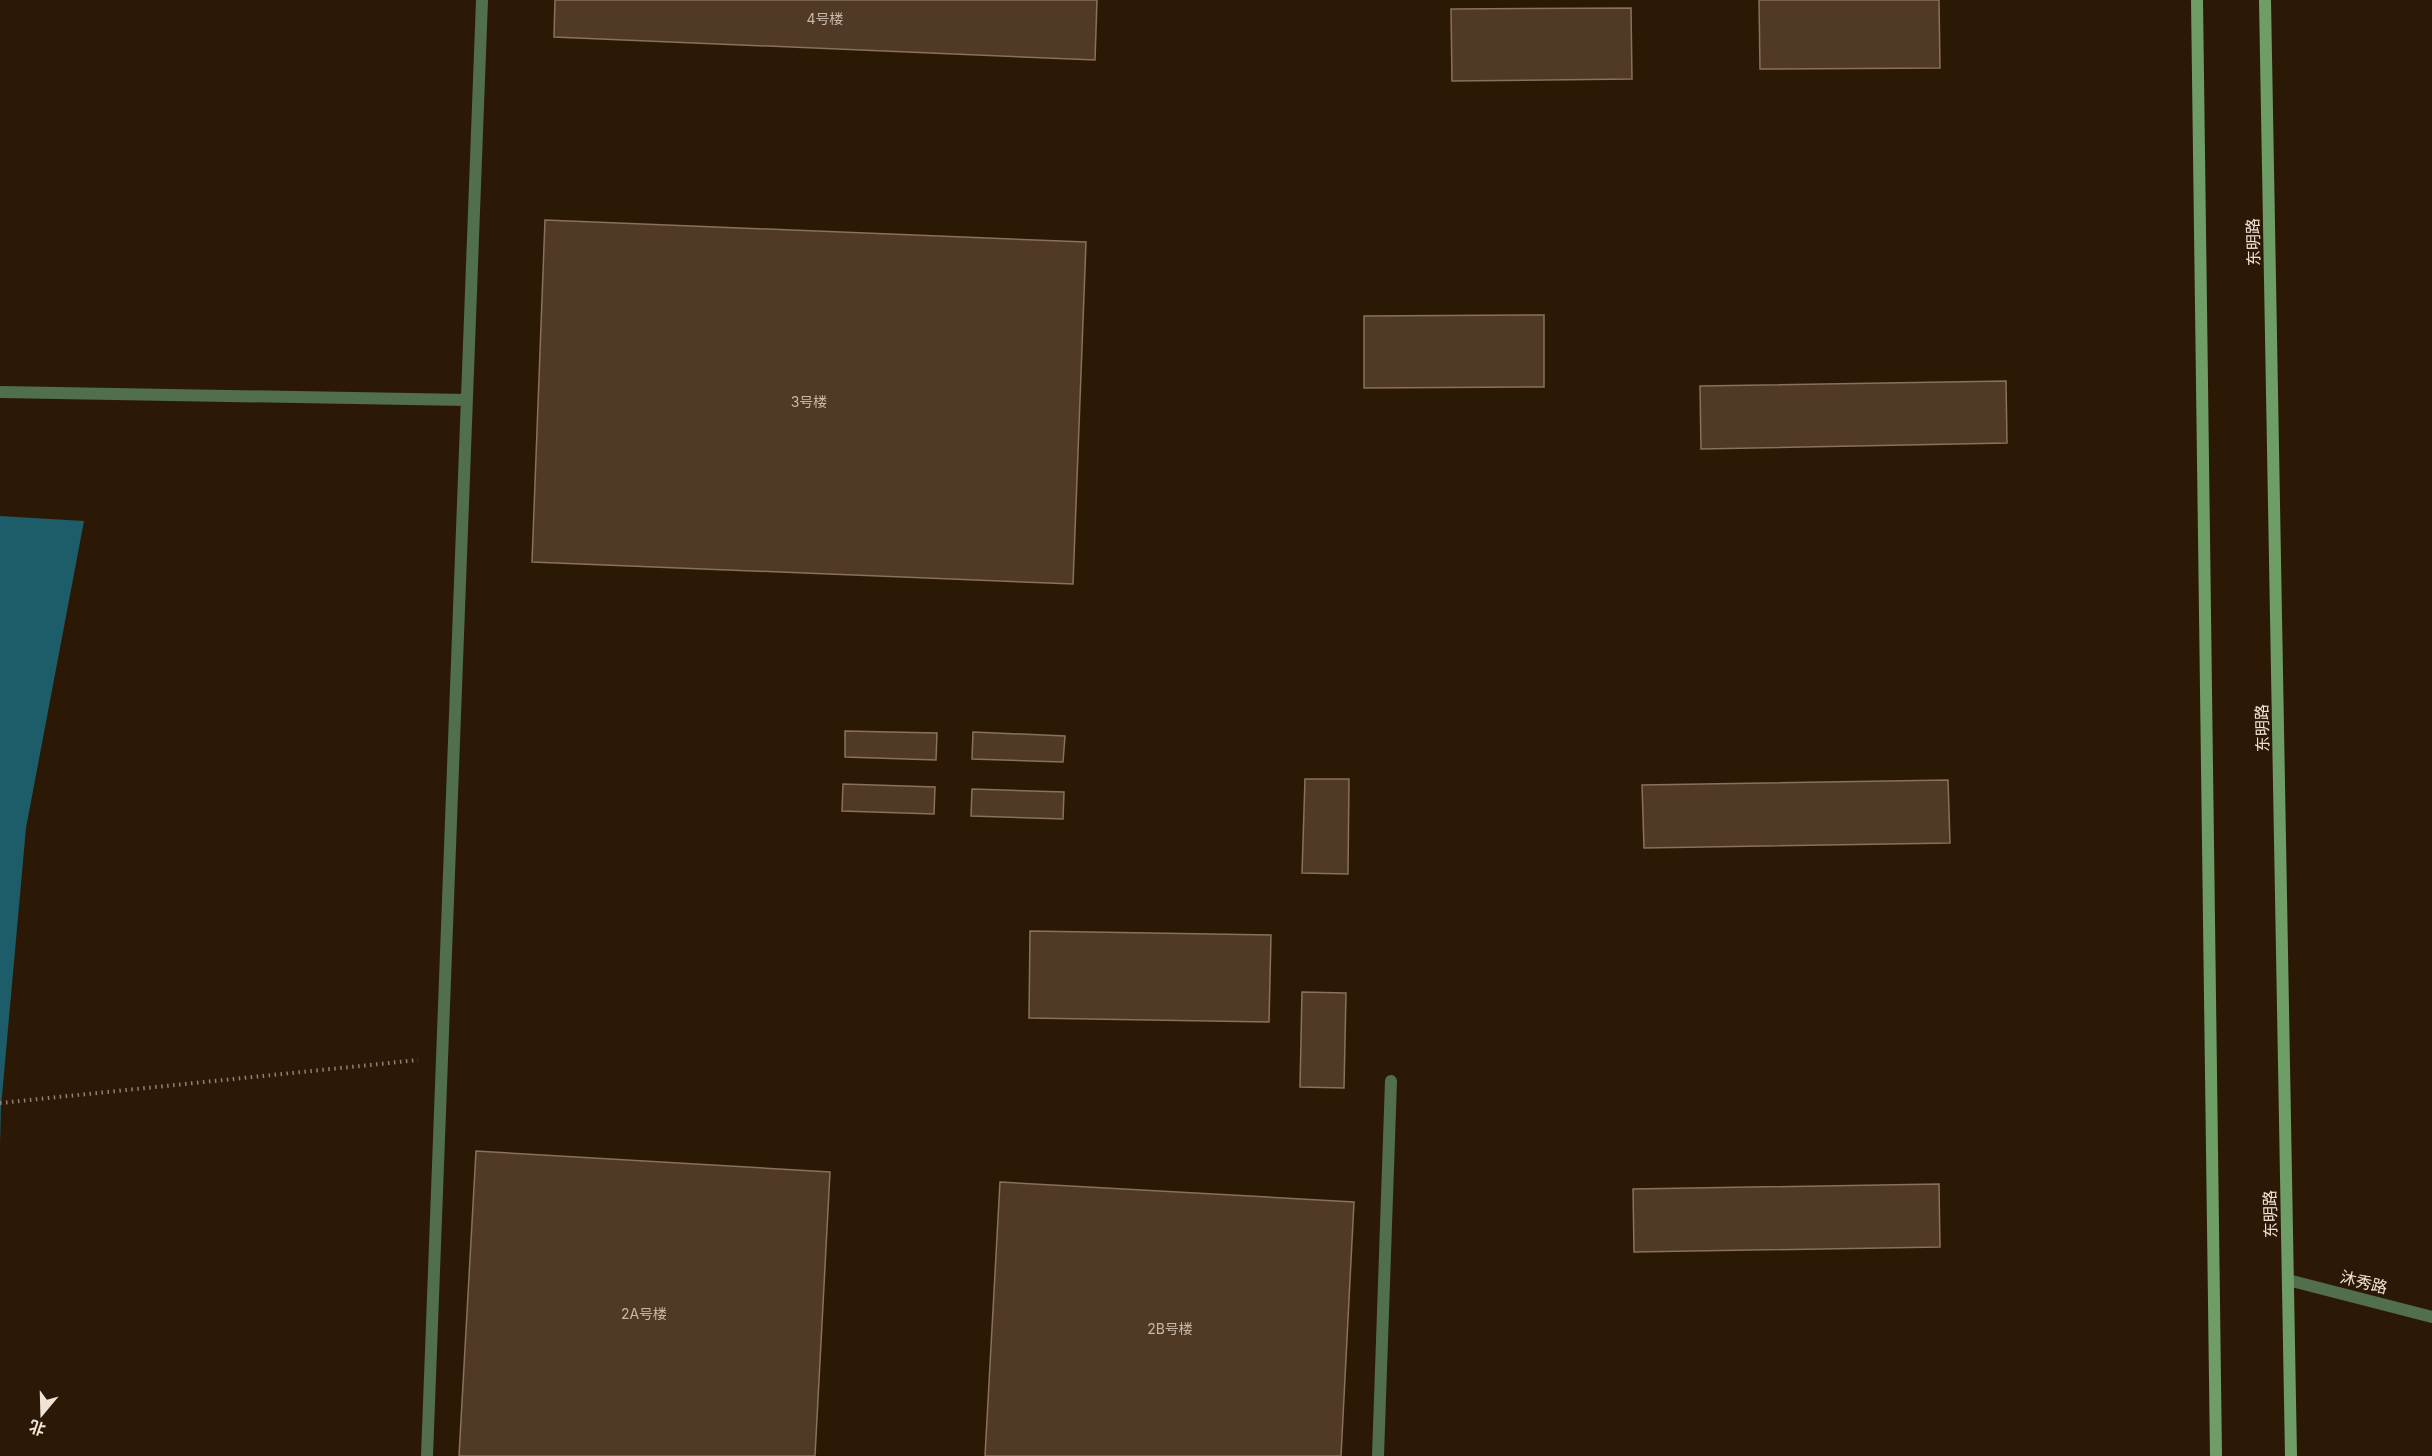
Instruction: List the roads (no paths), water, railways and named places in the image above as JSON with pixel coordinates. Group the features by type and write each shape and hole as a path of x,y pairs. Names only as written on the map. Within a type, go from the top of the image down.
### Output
{"main road":[{"path":"2197,0 2216,1456"},
{"name":"东明路","path":"2265,0 2291,1456"}],"street":[{"path":"427,1456 482,0"},
{"path":"0,392 467,400"},
{"path":"1378,1456 1391,1081"},
{"name":"沐秀路","path":"2288,1280 2432,1317"}],"water":[{"path":"0,516 84,521 26,828 1,1107 0,1146"}]}
